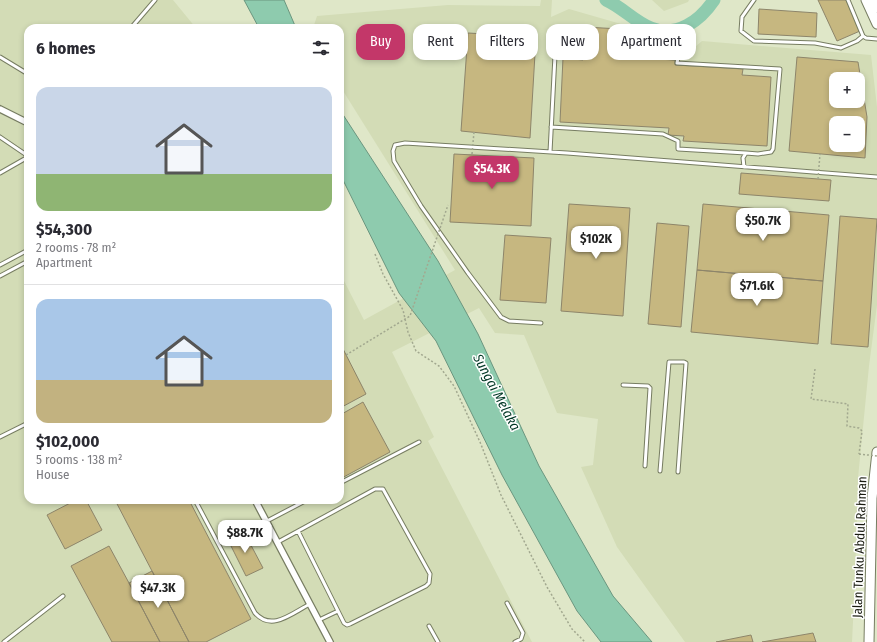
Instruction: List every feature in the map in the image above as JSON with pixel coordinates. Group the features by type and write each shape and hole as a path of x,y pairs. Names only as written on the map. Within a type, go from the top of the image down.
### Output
{"main road":[{"path":"866,0 877,24"},
{"path":"874,0 877,8"},
{"name":"Jalan Tunku Abdul Rahman","path":"869,642 872,498 877,452"}],"street":[{"path":"0,109 24,122"},
{"path":"258,504 329,642"}],"lane":[{"path":"134,24 155,0"},
{"path":"754,0 742,17 741,31 754,41 815,43 841,48 857,41 863,36"},
{"path":"848,0 863,36 866,38 877,39"},
{"path":"0,56 24,71"},
{"path":"550,152 555,60"},
{"path":"551,127 662,134 678,141 678,149 746,153 751,152 758,154 771,152 773,149 780,69 677,63 678,60"},
{"path":"0,137 24,154"},
{"path":"540,323 509,321 501,318 421,206 394,161 393,151 395,145 405,143 550,152 877,177"},
{"path":"744,167 744,158 746,153"},
{"path":"0,173 24,159"},
{"path":"0,265 24,252"},
{"path":"0,276 24,263"},
{"path":"660,471 669,362 684,362 686,363 678,472"},
{"path":"623,385 650,388 645,466"},
{"path":"0,437 24,425"},
{"path":"344,481 419,442"},
{"path":"278,542 298,531 375,489 379,488 383,489 430,574 430,579 426,586 347,625 344,623 298,531"},
{"path":"197,504 255,613 259,617 269,622 276,622 310,604"},
{"path":"266,521 299,504"},
{"path":"4,642 63,596"},
{"path":"507,603 523,633 521,639 515,642"},
{"path":"319,620 338,611"},
{"path":"429,626 438,642"}],"path":[{"path":"472,154 474,132"},
{"path":"818,179 820,154"},
{"path":"346,355 410,316 448,205"},
{"path":"375,254 383,274 403,310 408,332 416,351 439,366 454,386 480,442 501,495 547,587 572,629 585,642"},
{"path":"815,369 811,399 848,404 847,426 859,428 862,431 859,454 877,456"}],"shaded area":[{"path":"0,0 173,0 193,24 24,24 24,504 344,504 344,281 364,320 455,270 344,92 344,24 314,24 317,16 448,5 540,6 541,0 552,0 551,17 569,9 621,24 607,24 607,60 696,60 696,46 702,41 871,55 877,107 877,305 869,366 858,478 852,642 685,642 617,547 581,467 593,465 598,419 557,413 524,335 495,333 479,308 392,352 434,437 428,441 532,642 0,642"},
{"path":"652,0 689,0 688,2 664,11"}],"water":[{"path":"244,0 284,0 294,24 257,24"},
{"name":"Sungai Melaka","path":"344,116 438,261 478,334 539,466 613,596 652,642 601,642 577,611 502,475 436,341 399,293 344,182"}],"building":[{"path":"818,0 846,0 860,31 837,41"},
{"path":"759,9 817,13 816,37 758,34"},
{"path":"599,28 607,28 607,60 675,60 675,65 743,69 742,75 771,77 767,146 683,141 684,136 668,135 669,128 560,122 563,60 599,60"},
{"path":"468,33 476,33 476,60 535,60 530,138 461,131 466,60 468,60"},
{"path":"797,57 858,62 860,72 829,72 829,108 865,108 865,105 867,117 865,158 789,151"},
{"path":"454,154 534,158 531,226 450,222"},
{"path":"741,173 831,180 829,201 739,194"},
{"path":"569,204 630,208 623,316 561,311"},
{"path":"703,204 829,215 823,281 697,270"},
{"path":"840,216 877,219 868,347 831,344"},
{"path":"657,223 689,226 681,327 648,324"},
{"path":"505,235 551,238 546,303 500,300"},
{"path":"697,270 823,281 818,344 691,332"},
{"path":"344,351 366,394 344,406"},
{"path":"363,402 390,452 344,477 344,413"},
{"path":"68,504 88,504 102,530 65,549 47,515"},
{"path":"117,504 191,504 251,619 206,642 189,642"},
{"path":"244,532 263,568 246,576 228,540"},
{"path":"109,546 160,642 112,642 71,566"},
{"path":"152,571 189,642 160,642 129,583"},
{"path":"813,633 816,642 762,642"},
{"path":"751,635 753,642 716,642"}],"waterway":[{"path":"606,0 618,6 645,25 661,31 670,31 687,26 702,15 714,0"}]}
